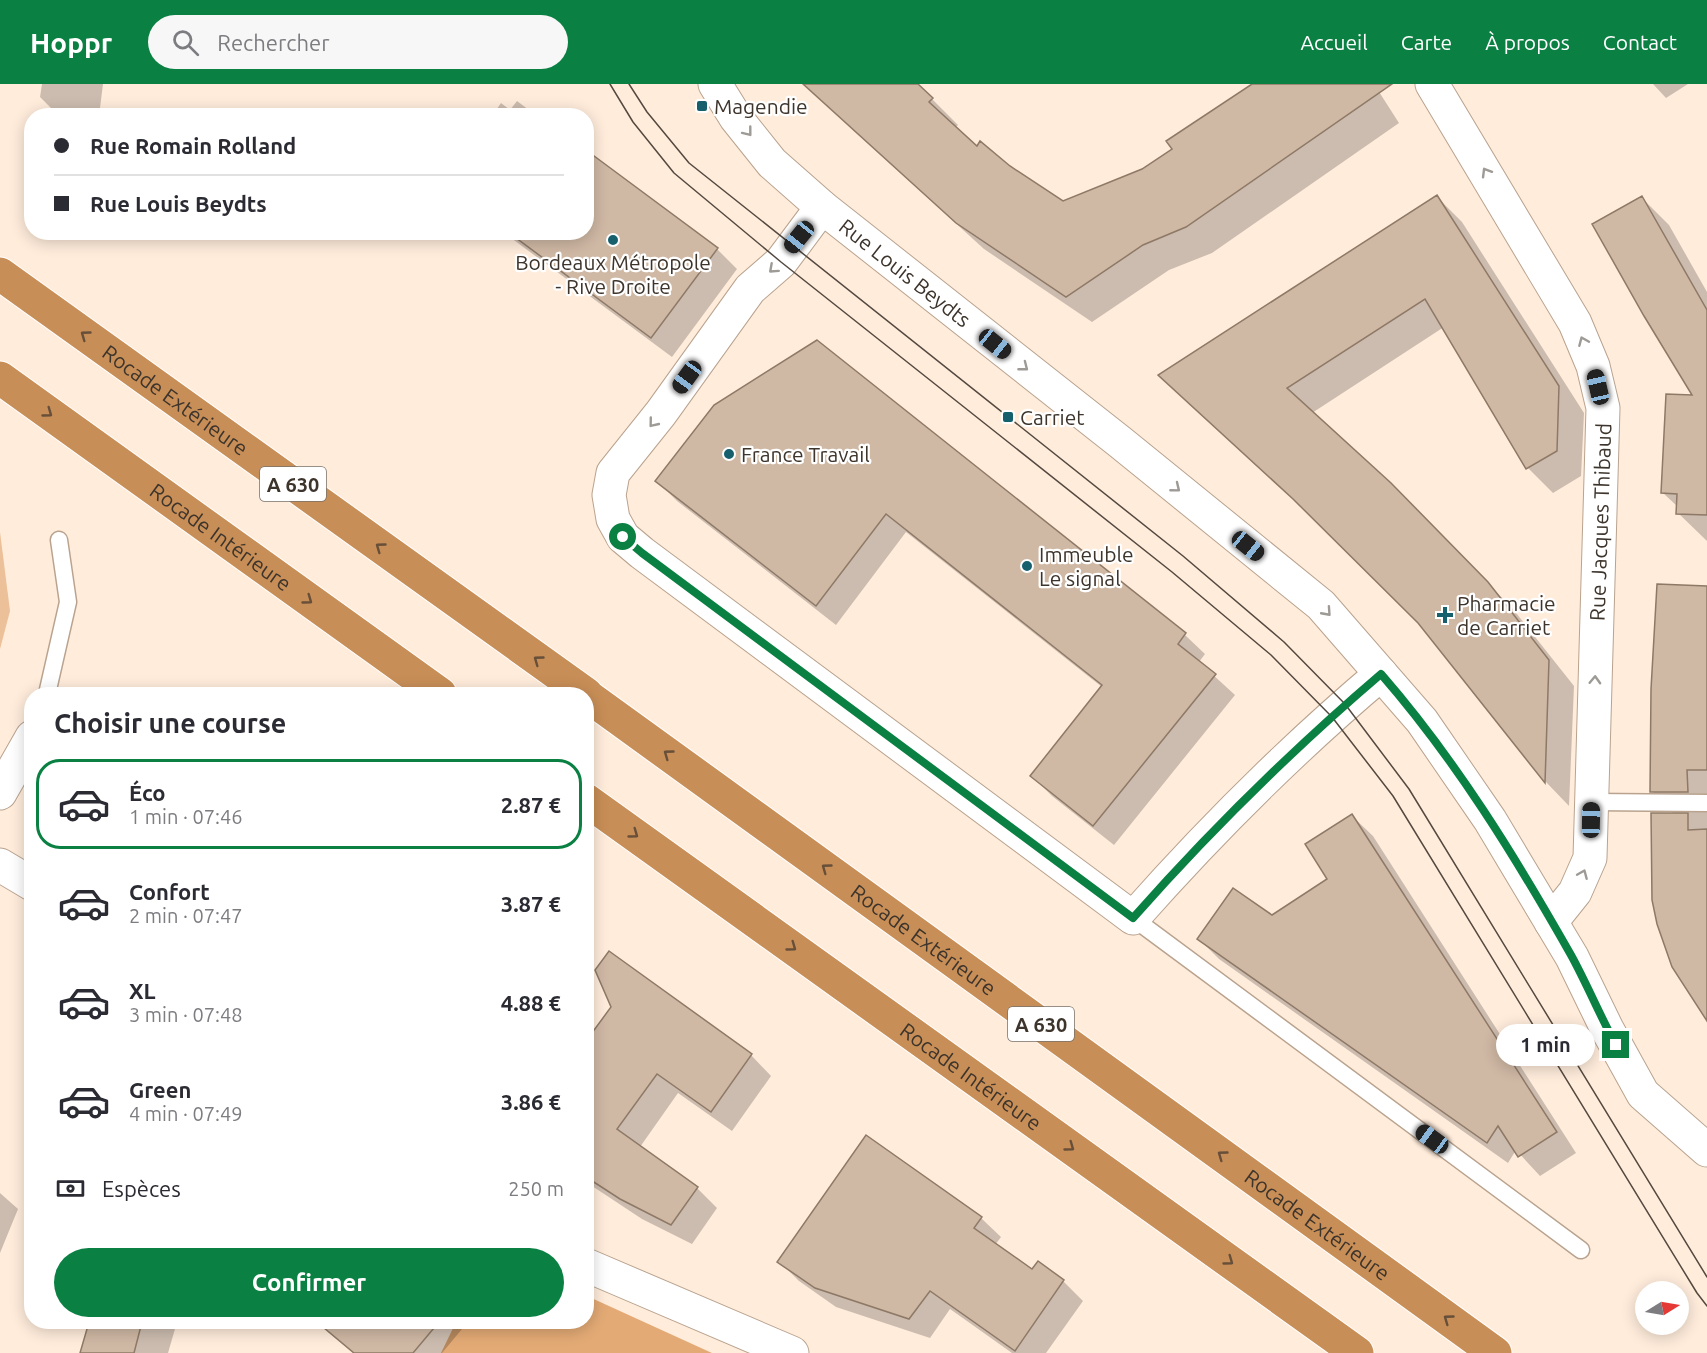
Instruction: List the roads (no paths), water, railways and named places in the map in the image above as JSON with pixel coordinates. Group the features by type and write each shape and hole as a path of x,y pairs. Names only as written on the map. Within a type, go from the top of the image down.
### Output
{"highway":[{"name":"Rocade Extérieure","path":"0,274 575,687"},
{"name":"Rocade Intérieure","path":"0,378 430,687"},
{"name":"Rocade Extérieure","path":"594,701 1495,1353"},
{"name":"Rocade Intérieure","path":"594,806 1357,1353"}],"street":[{"name":"Rue Louis Beydts","path":"715,84 736,118 772,163 822,207 1120,442 1321,605 1422,721 1484,811 1572,957 1607,1029 1643,1094 1707,1150"},
{"name":"Rue Jacques Thibaud","path":"1432,84 1575,322 1593,366 1603,408 1590,858 1575,892 1551,922"},
{"path":"822,207 781,262 750,289 661,413 613,473 609,495 613,519 623,537 642,553 1133,918 1214,828 1345,704 1381,674"},
{"path":"0,793 24,751"},
{"path":"0,865 24,879"},
{"path":"594,1268 792,1353"}],"lane":[{"path":"49,687 68,602 59,540"},
{"path":"1591,802 1707,803"},
{"path":"1133,918 1581,1251"}],"tram line":[{"path":"610,84 633,122 674,173 781,262 1172,572 1271,655 1332,717 1393,796 1707,1306"},
{"path":"629,84 647,112 689,163 1183,556 1284,642 1345,704 1409,789 1707,1277"}],"place":[{"name":"Magendie","path":"702,106"},
{"name":"Bordeaux Métropole - Rive Droite","path":"613,240"},
{"name":"Carriet","path":"1008,417"},
{"name":"France Travail","path":"729,454"},
{"name":"Immeuble Le signal","path":"1027,566"},
{"name":"Pharmacie de Carriet","path":"1445,615"}]}
